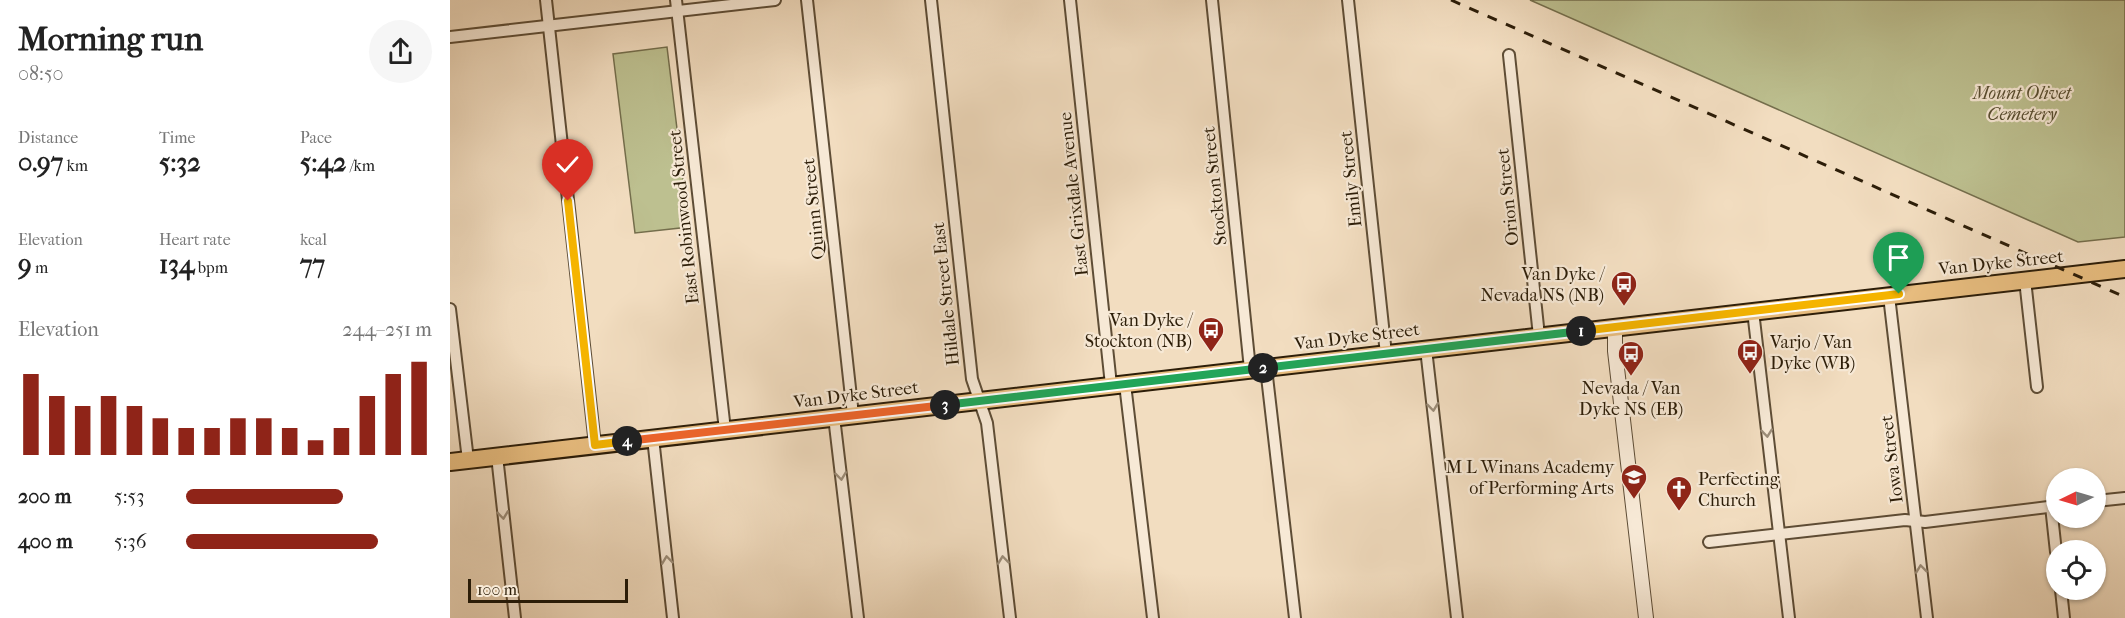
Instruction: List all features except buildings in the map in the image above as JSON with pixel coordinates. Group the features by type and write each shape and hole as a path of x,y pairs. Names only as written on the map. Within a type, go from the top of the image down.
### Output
{"main road":[{"name":"Van Dyke Street","path":"450,462 2125,269"}],"street":[{"path":"546,0 595,445"},
{"path":"450,37 548,26 677,6 775,0"},
{"name":"Quinn Street","path":"807,0 854,415"},
{"name":"Hildale Street East","path":"931,0 972,379 987,423 1010,618"},
{"name":"East Grixdale Avenue","path":"1070,0 1118,385 1153,618"},
{"name":"Stockton Street","path":"1212,0 1258,368 1295,618"},
{"name":"Emily Street","path":"1348,0 1386,354"},
{"name":"East Robinwood Street","path":"677,6 725,430"},
{"name":"Orion Street","path":"1509,56 1539,336"},
{"path":"2025,280 2037,387"},
{"name":"Iowa Street","path":"1889,296 1927,618"},
{"path":"450,309 468,460"},
{"path":"1753,311 1789,618"},
{"path":"1615,327 1646,618"},
{"path":"1426,349 1457,618"},
{"path":"834,417 858,618"},
{"path":"653,438 674,618"},
{"path":"497,456 515,618"},
{"path":"2106,500 2125,498"},
{"path":"1709,542 2046,507"},
{"path":"2062,600 2064,618"}],"green space":[{"name":"Mount Olivet Cemetery","path":"1530,0 2125,0 2125,237 2078,242"},
{"path":"667,47 689,227 635,233 613,54"}],"railway":[{"path":"1451,0 2125,297"}],"place":[{"name":"Van Dyke / Nevada NS (NB)","path":"1624,307"},
{"name":"Van Dyke / Stockton (NB)","path":"1211,353"},
{"name":"Varjo / Van Dyke (WB)","path":"1750,375"},
{"name":"Nevada / Van Dyke NS (EB)","path":"1631,377"},
{"name":"M L Winans Academy of Performing Arts","path":"1634,500"},
{"name":"Perfecting Church","path":"1679,512"}],"route":[{"path":"568,201 595,445 1899,294"}]}
